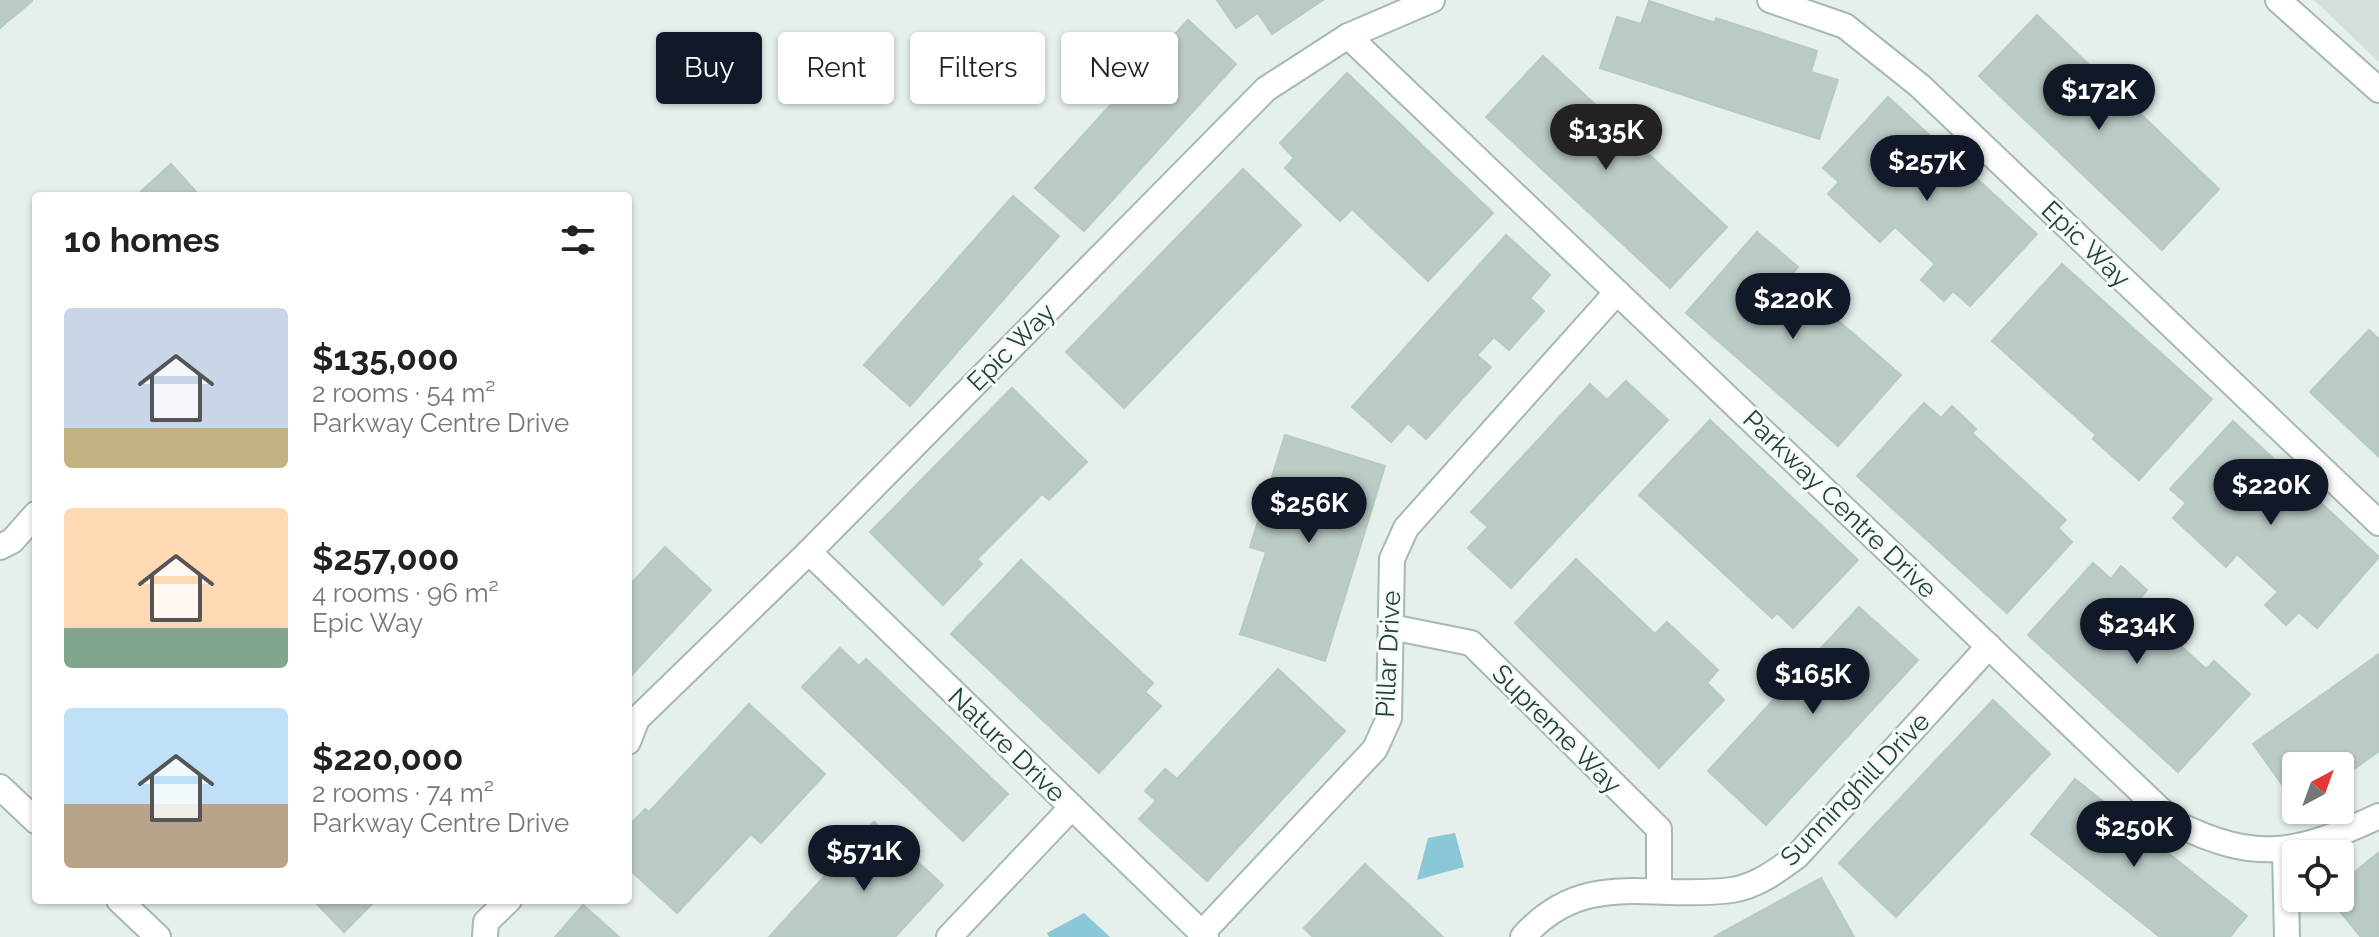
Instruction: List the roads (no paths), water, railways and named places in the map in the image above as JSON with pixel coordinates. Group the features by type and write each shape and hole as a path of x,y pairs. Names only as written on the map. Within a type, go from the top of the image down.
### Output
{"street":[{"name":"Epic Way","path":"632,732 637,719 809,552 1266,89 1348,36 1432,0"},
{"name":"Epic Way","path":"1770,0 1845,26 1920,86 2379,523"},
{"path":"2278,0 2379,90"},
{"name":"Parkway Centre Drive","path":"1348,36 2173,822 2211,841 2249,849 2282,851"},
{"name":"Pillar Drive","path":"1204,935 1375,749 1389,718 1392,559 1406,528 1424,503 1617,292"},
{"path":"0,547 12,541 32,518"},
{"name":"Nature Drive","path":"809,552 1204,935"},
{"name":"Supreme Way","path":"1391,627 1471,643 1659,829 1659,890"},
{"name":"Sunninghill Drive","path":"1523,937 1537,920 1571,900 1606,890 1732,890 1765,880 1797,856 1989,646"},
{"path":"0,787 32,817"},
{"path":"949,937 1072,807"},
{"name":"Parkway Centre Drive","path":"2322,840 2379,816"},
{"path":"123,904 158,937"},
{"path":"485,937 486,922 505,904"},
{"path":"2287,937 2289,912"}],"water":[{"path":"1455,833 1464,867 1417,880 1428,838"},
{"path":"1084,913 1110,937 1049,937 1047,933"}]}
